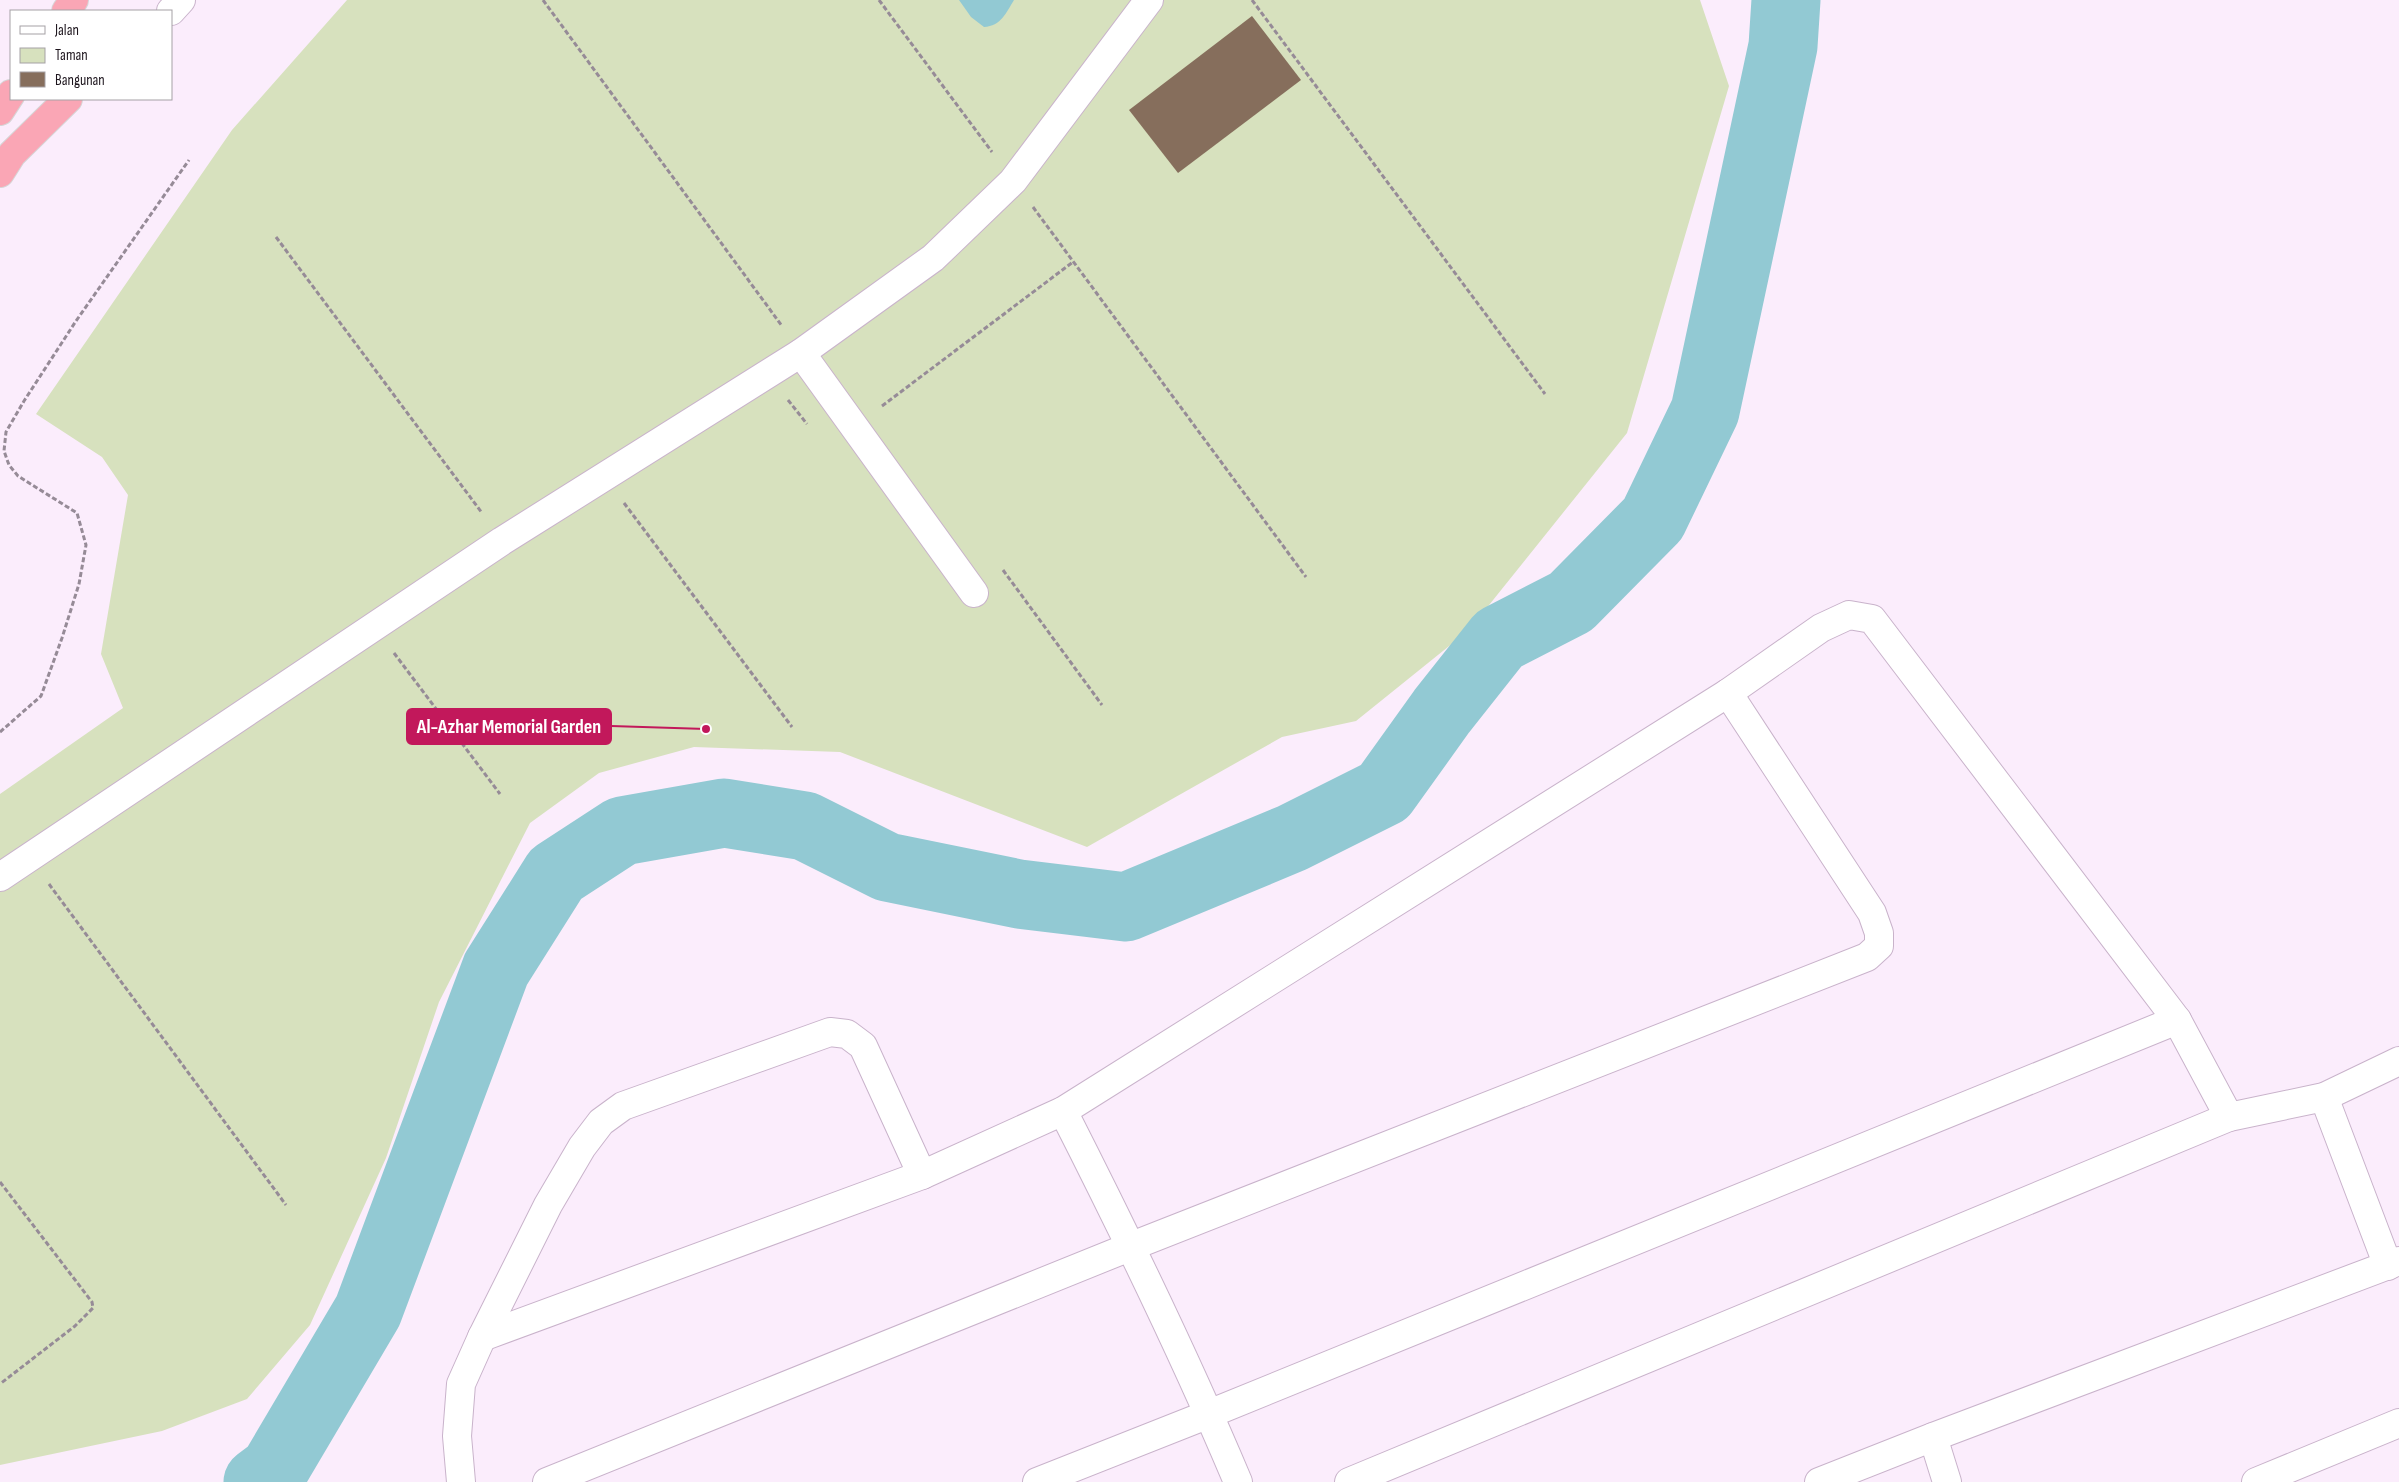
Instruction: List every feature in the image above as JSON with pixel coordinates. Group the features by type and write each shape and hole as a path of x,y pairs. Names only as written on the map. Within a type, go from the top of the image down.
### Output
{"highway":[{"path":"0,111 10,96"},
{"path":"0,173 12,154 67,100"}],"street":[{"path":"172,10 181,0"},
{"path":"0,877 502,541 802,353 933,258 1013,181 1149,0"},
{"path":"802,353 974,593"},
{"path":"482,1337 922,1175 1063,1111 1728,693 1820,628 1849,615 1872,619 2177,1020 2229,1117"},
{"path":"547,1482 1132,1246 1867,958 1879,946 1879,933 1872,913 1728,693"},
{"path":"1038,1482 2177,1020"},
{"path":"461,1482 457,1436 461,1384 482,1337 548,1205 582,1147 601,1122 623,1106 830,1032 847,1034 863,1046 922,1175"},
{"path":"1349,1482 2229,1117 2324,1097 2399,1061"},
{"path":"1819,1482 2393,1263 2324,1097"},
{"path":"1063,1111 1132,1246 1238,1482"},
{"path":"2256,1482 2399,1423"},
{"path":"1933,1437 1947,1482"}],"path":[{"path":"543,0 802,353"},
{"path":"879,0 1306,577"},
{"path":"1252,0 1545,394"},
{"path":"0,732 40,696 62,638 79,584 86,545 78,513 18,476 8,465 4,451 6,432 24,400 76,321 189,160"},
{"path":"276,237 502,541"},
{"path":"887,414 882,406 1073,262"},
{"path":"604,476 792,727"},
{"path":"997,563 1102,705"},
{"path":"374,626 500,794"},
{"path":"30,857 286,1205"},
{"path":"0,1182 92,1302 93,1308 75,1326 0,1384"}],"green space":[{"path":"347,0 1700,0 1729,86 1627,433 1469,630 1356,721 1282,737 1087,847 840,752 694,747 599,773 530,823 439,1002 386,1158 310,1325 247,1399 162,1431 0,1465 0,794 123,708 101,654 128,495 102,457 36,414 232,130"}],"water":[{"path":"959,0 1014,0 999,21 984,27 971,17"}],"building":[{"path":"1252,16 1301,80 1178,173 1129,110"}],"waterway":[{"path":"258,1482 274,1470 368,1311 496,969 556,874 622,831 724,813 805,826 887,867 1019,894 1126,907 1292,838 1384,792 1442,711 1499,639 1571,602 1653,519 1705,411 1783,46 1786,0"}],"place":[{"name":"Al-Azhar Memorial Garden","path":"706,729"}]}
